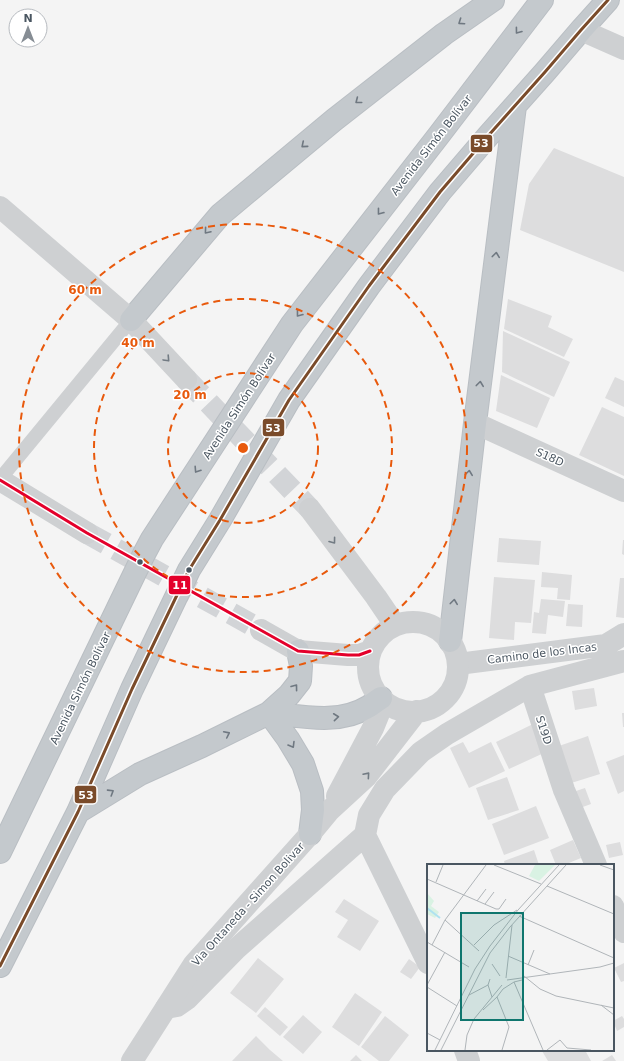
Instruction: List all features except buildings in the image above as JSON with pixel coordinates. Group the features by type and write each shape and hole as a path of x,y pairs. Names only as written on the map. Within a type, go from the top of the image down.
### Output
{"highway":[{"path":"131,320 220,215 383,81 444,34 493,0"},
{"name":"Avenida Simón Bolívar","path":"0,852 152,539 292,324 439,136 542,0"},
{"path":"0,966 78,812 132,689 189,570 220,520 289,400 369,286 440,192 580,30 608,0"},
{"path":"450,641 475,423 515,106"},
{"path":"78,812 140,774 269,713 289,695 300,681 301,666 298,651"},
{"path":"269,713 315,718 336,718 368,708 382,700"},
{"path":"269,713 288,738 303,764 312,790 313,810 310,834"}],"street":[{"path":"580,30 624,49"},
{"path":"0,207 131,320 186,379"},
{"name":"S18D","path":"475,423 624,491"},
{"path":"0,479 87,533"},
{"path":"310,509 376,596 395,625"},
{"path":"405,622 425,623 443,633 450,641 458,664 456,678 451,690 442,701 430,708 417,711 404,710 391,706 382,700 373,688 368,676 367,664 370,651 384,632 395,625 405,622"},
{"path":"261,630 298,651 359,655 370,651"},
{"name":"Camino de los Incas","path":"458,664 606,645 624,634"},
{"path":"166,1008 177,1006 187,999 236,950 365,835 369,815 385,789 420,752 447,734 530,686 624,661"},
{"name":"S19D","path":"530,686 564,790 596,864"},
{"name":"Via Ontaneda - Simon Bolivar","path":"329,811 373,728 382,700"},
{"name":"Via Ontaneda - Simon Bolivar","path":"132,1061 194,964 329,811 366,776 417,711"},
{"path":"365,835 427,961"},
{"path":"614,908 624,932"},
{"path":"465,1051 469,1061"}],"lane":[{"path":"0,479 131,320"}],"tunnel":[{"path":"186,379 310,509"},
{"path":"87,533 261,630"}],"transit line":[{"name":"53","path":"0,966 78,812 132,689 189,570 220,520 289,400 369,286 440,192 608,0"},
{"name":"11","path":"0,480 87,533 298,651 348,655 359,655 370,651"}]}
